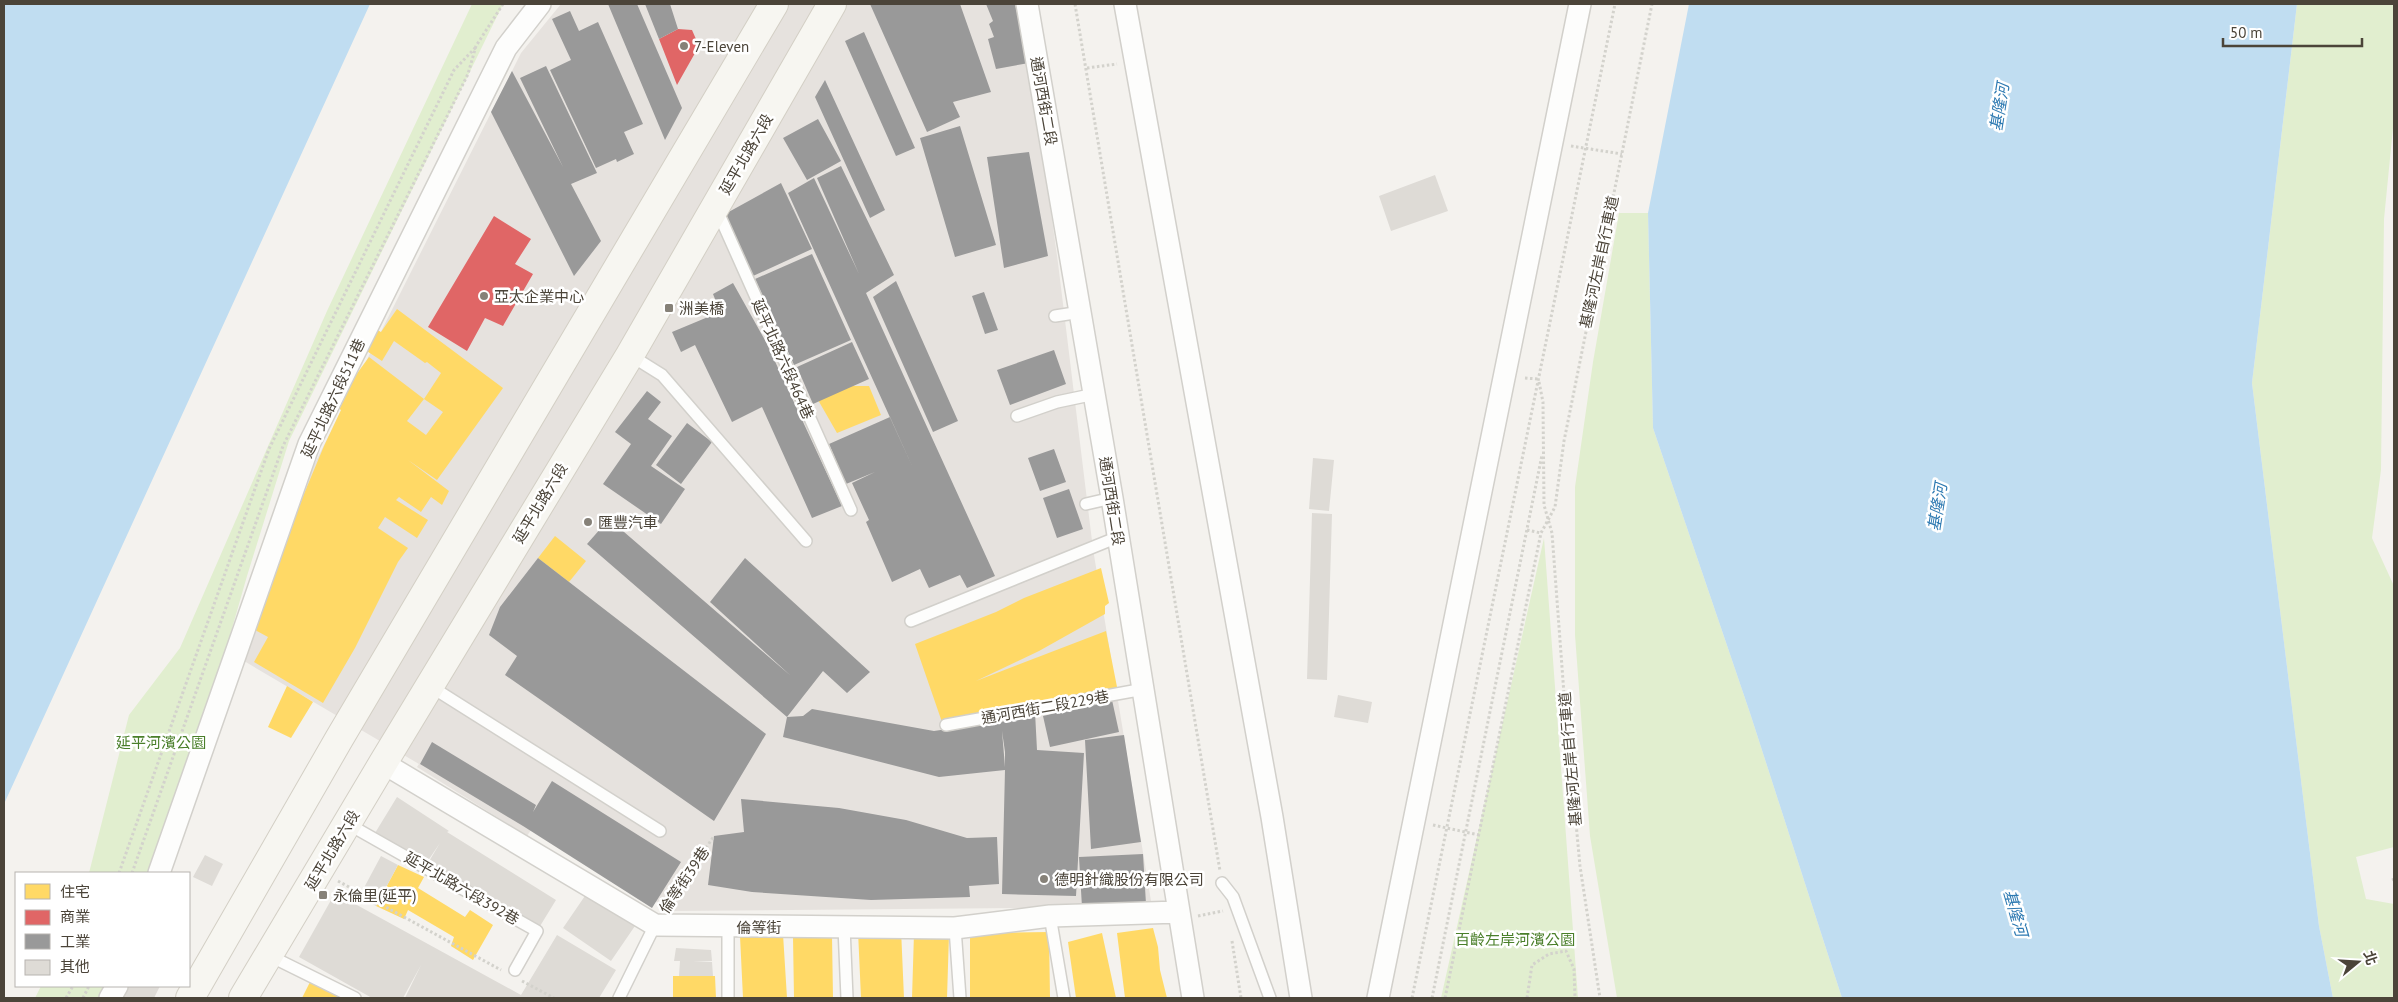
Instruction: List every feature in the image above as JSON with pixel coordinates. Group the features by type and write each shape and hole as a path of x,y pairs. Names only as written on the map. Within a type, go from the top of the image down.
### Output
{"main road":[{"path":"190,998 339,739 774,4"},
{"name":"延平北路六段","path":"244,998 383,763 630,355 832,4"}],"street":[{"name":"延平北路六段511巷","path":"159,872 309,444 506,48 540,4"},
{"name":"通河西街二段","path":"1027,4 1095,394 1193,998"},
{"path":"1125,4 1269,798 1301,998"},
{"path":"1378,998 1580,4"},
{"name":"倫等街","path":"383,763 654,925 955,928 1050,916 1179,912"},
{"path":"110,998 116,987"}],"lane":[{"name":"延平北路六段464巷","path":"716,208 851,510"},
{"path":"1055,316 1081,312"},
{"path":"630,355 662,375 806,541"},
{"path":"1017,416 1057,402 1095,394"},
{"path":"1086,504 1112,498"},
{"path":"910,621 1118,537"},
{"path":"430,686 660,831"},
{"name":"通河西街二段229巷","path":"946,725 1144,689"},
{"name":"延平北路六段392巷","path":"348,824 537,931 517,974"},
{"path":"1222,883 1233,897 1270,998"},
{"path":"1050,916 1064,998"},
{"path":"618,998 654,925"},
{"path":"728,927 728,998"},
{"path":"844,927 847,998"},
{"path":"955,928 960,998"},
{"path":"268,955 355,998"}],"path":[{"path":"119,872 268,449 454,70 476,46 503,4"},
{"path":"1075,4 1222,883"},
{"name":"基隆河左岸自行車道","path":"1600,998 1580,866 1564,694 1552,533 1544,505 1543,402 1538,379 1614,4"},
{"name":"基隆河左岸自行車道","path":"1548,520 1555,507 1564,441 1652,4"},
{"path":"1087,68 1135,61"},
{"path":"1586,148 1622,154"},
{"path":"1412,998 1538,379"},
{"path":"1432,998 1543,447"},
{"path":"1445,998 1541,533 1548,520"},
{"path":"1527,530 1541,533"},
{"path":"1447,828 1479,835"},
{"name":"倫等街39巷","path":"654,925 714,836"},
{"path":"320,871 502,970"},
{"path":"1232,940 1241,998"},
{"path":"1527,998 1532,965 1549,954 1566,951 1574,969 1575,998"},
{"path":"517,974 554,998"},
{"path":"66,998 72,987"}],"shaded area":[{"path":"561,4 1017,4 1027,38 1058,263 1093,549 1152,907 672,911 531,830 527,836 417,767 419,764 244,661 313,467 521,53"}],"green space":[{"name":"延平河濱公園","path":"472,4 503,4 289,441 247,576 162,872 89,872 129,715 180,648 327,311"},
{"path":"2297,4 2394,4 2394,118 2384,219 2381,470 2372,538 2394,586 2394,847 2356,857 2366,899 2394,904 2394,998 2333,998 2319,926 2252,383"},
{"path":"1619,213 1648,213 1653,428 1750,713 1842,998 1617,998 1590,836 1575,635 1575,487 1593,362"},
{"name":"百齡左岸河濱公園","path":"1544,538 1578,998 1441,998"},
{"path":"40,987 114,987 108,998 35,998"}],"water":[{"path":"4,4 370,4 4,804"},
{"name":"基隆河","path":"1689,4 2297,4 2252,383 2319,926 2333,998 1842,998 1750,713 1653,428 1648,213"}],"building: 住宅":[{"path":"397,309 503,388 437,480 408,460 449,491 442,505 431,497 421,512 399,497 396,500 428,520 417,538 385,517 378,528 408,548 398,562 355,648 323,703 254,662 268,637 255,630 301,501 341,410 334,405 369,357 424,399 441,373 394,341 382,361 359,346 372,327 381,332","holes":["424,399 443,412 426,435 407,421"]},
{"path":"810,386 869,386 881,415 837,433"},
{"path":"555,536 586,561 569,582 538,558"},
{"path":"1101,568 1109,603 1105,606 1105,614 1039,651 976,681 1106,631 1118,692 943,725 915,644"},
{"path":"287,686 313,702 291,738 268,727"},
{"path":"398,865 424,877 418,888 465,917 470,910 493,925 473,960 451,946 454,937 408,910 404,919 376,906"},
{"path":"1153,928 1167,998 1125,998 1117,933"},
{"path":"901,929 904,998 861,998 858,931"},
{"path":"1049,932 1050,998 970,998 970,933"},
{"path":"914,933 949,934 947,998 912,998"},
{"path":"1102,933 1116,998 1076,998 1068,942"},
{"path":"783,934 787,998 743,998 740,936"},
{"path":"832,936 833,998 794,998 793,937"},
{"path":"673,976 715,976 716,998 673,998"},
{"path":"310,982 342,998 302,998"}],"building: 商業":[{"path":"678,29 692,30 699,46 677,85 659,39"},
{"name":"亞太企業中心","path":"494,216 531,239 515,264 533,274 503,326 485,318 467,351 428,327"}],"building: 工業":[{"path":"608,4 637,4 682,108 665,140"},
{"path":"645,4 670,4 678,29 659,39"},
{"path":"870,4 960,4 991,92 953,102 960,117 927,132"},
{"path":"986,4 1015,4 1029,63 996,69 988,39 994,37 989,24 993,21"},
{"path":"570,11 579,31 598,22 643,124 624,132 634,154 617,162 616,159 596,168 550,70 571,60 552,19"},
{"path":"864,32 915,148 896,156 845,41"},
{"path":"546,66 597,173 571,184 601,241 574,276 491,112 512,71 563,167 520,78"},
{"path":"825,80 885,210 870,218 815,97"},
{"path":"818,119 841,161 807,180 783,138"},
{"path":"960,126 996,245 955,257 920,138"},
{"path":"1029,152 1048,256 1004,268 987,157"},
{"path":"841,166 894,275 866,293 995,576 967,588 960,575 929,588 920,569 892,582 866,522 869,520 852,483 875,472 846,484 829,444 890,417 788,193 814,178 859,274 817,178"},
{"path":"781,183 812,249 753,276 725,214"},
{"path":"812,254 851,340 794,365 755,279"},
{"path":"896,281 958,421 933,432 873,297"},
{"path":"733,283 766,342 842,506 812,518 762,407 732,422 695,345 681,352 672,332 720,312 713,294"},
{"path":"984,292 998,330 985,334 972,296"},
{"path":"852,342 869,379 813,404 797,367"},
{"path":"1054,350 1066,384 1010,405 997,370"},
{"path":"647,391 661,402 648,419 672,436 651,466 685,489 661,524 603,484 631,444 615,432"},
{"path":"687,423 712,442 681,484 656,465"},
{"path":"1054,449 1066,482 1040,491 1028,458"},
{"path":"1069,489 1083,529 1057,538 1043,498"},
{"path":"609,519 791,676 710,602 745,558 870,672 847,693 823,671 787,717 587,544"},
{"path":"538,558 766,734 714,821 505,675 517,656 489,635 500,607"},
{"path":"1112,700 1119,732 1050,747 1043,716"},
{"path":"812,709 934,731 1001,721 1035,712 1037,750 1084,753 1076,896 1002,894 1005,770 939,777 783,737 787,717 803,716","holes":["1002,731 1005,752 1005,767"]},
{"path":"1124,735 1141,842 1091,849 1085,740"},
{"path":"432,742 536,805 533,812 552,781 681,862 652,908 523,826 420,764"},
{"path":"741,799 839,808 906,820 967,838 997,837 999,884 969,886 970,897 871,900 752,892 708,885 714,836 744,832"},
{"path":"1143,854 1146,904 1082,907 1079,857"}],"building: 其他":[{"path":"1435,175 1448,211 1391,231 1379,196"},
{"path":"1313,458 1334,460 1329,511 1309,509"},
{"path":"1312,513 1332,514 1327,680 1307,679"},
{"path":"1338,695 1372,702 1368,723 1334,717"},
{"path":"397,797 449,831 447,832 556,900 537,931 428,863 440,843 425,865 375,833"},
{"path":"205,855 223,864 212,886 193,877"},
{"path":"381,856 398,865 376,906 359,897"},
{"path":"589,890 637,923 611,961 563,928"},
{"path":"335,893 521,995 557,935 616,970 599,998 405,998 421,965 403,998 372,998 299,957"},
{"path":"676,948 711,950 712,961 693,962 712,962 713,976 679,976 680,961 674,961"},
{"path":"124,987 160,987 154,998 119,998"}],"place":[{"name":"7-Eleven","path":"684,46"},
{"name":"亞太企業中心","path":"484,296"},
{"name":"洲美橋","path":"669,308"},
{"name":"匯豐汽車","path":"588,522"},
{"name":"德明針織股份有限公司","path":"1044,879"},
{"name":"永倫里(延平)","path":"323,895"}]}
